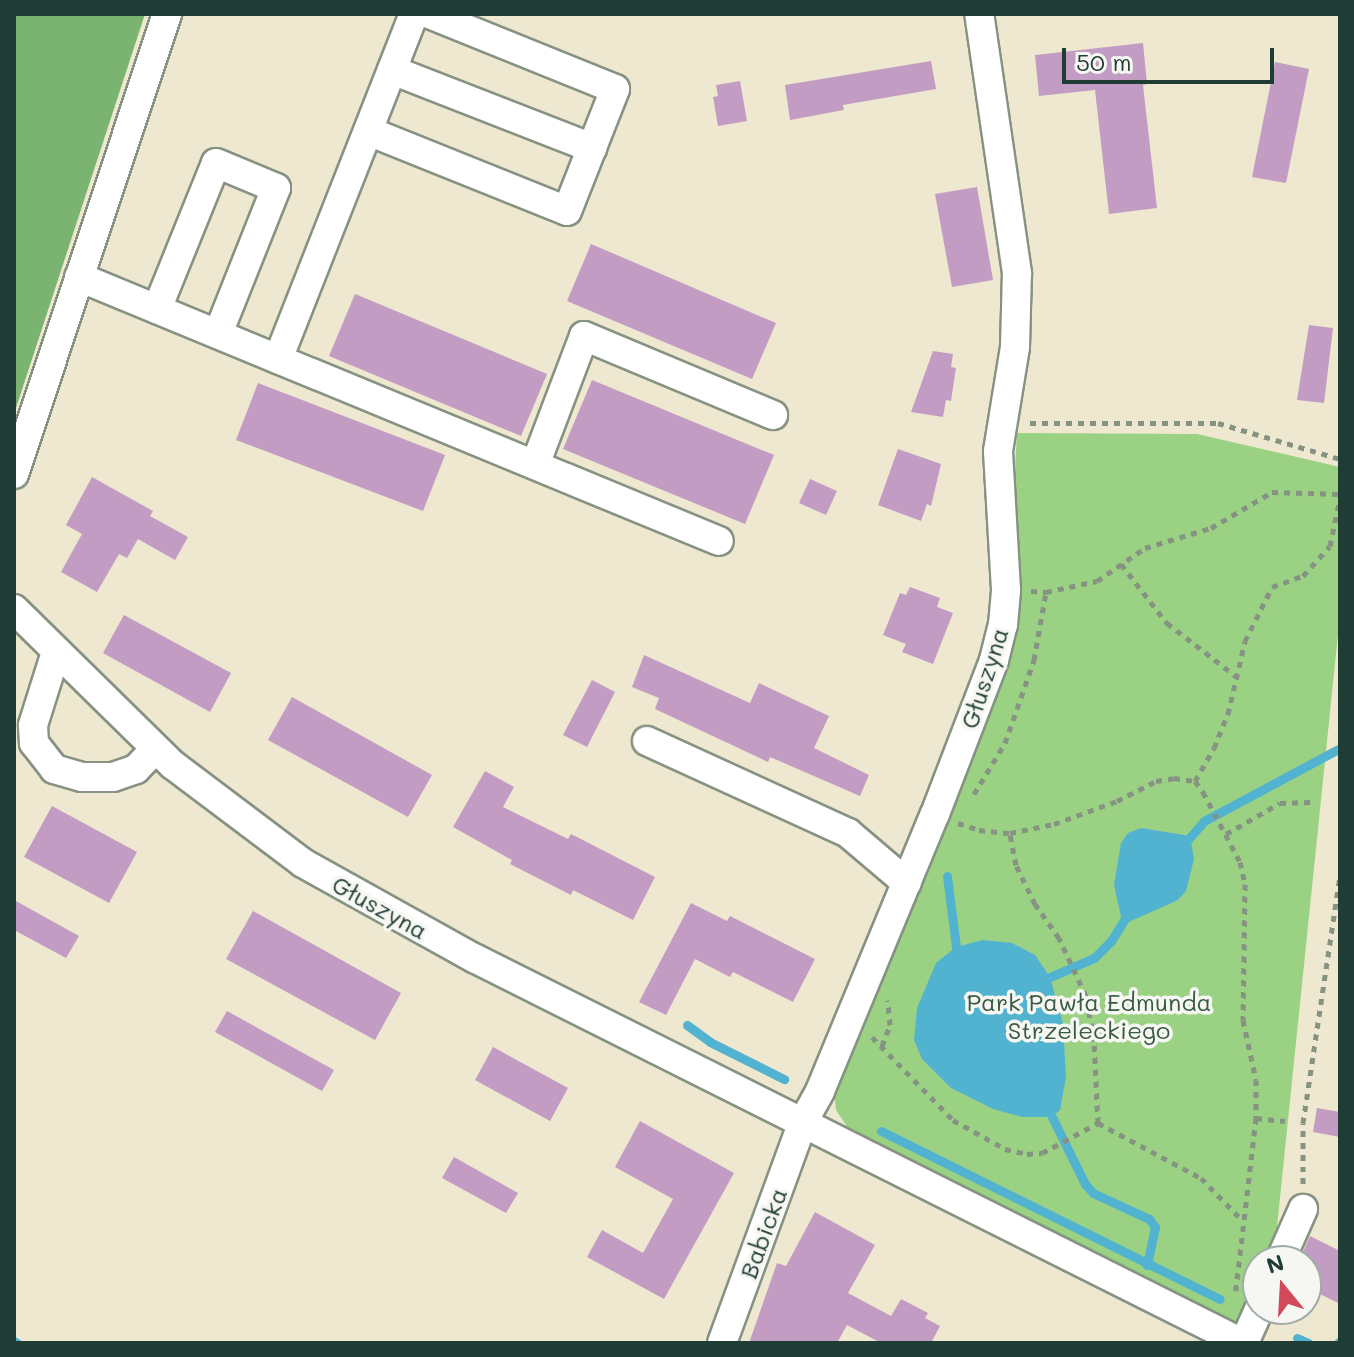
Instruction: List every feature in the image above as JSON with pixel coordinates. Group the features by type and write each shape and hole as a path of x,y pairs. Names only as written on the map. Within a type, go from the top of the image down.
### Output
{"street":[{"path":"14,474 18,447 167,14"},
{"path":"278,359 414,14"},
{"path":"368,131 567,211 615,89 429,14"},
{"name":"Głuszyna","path":"803,1122 820,1091 907,883 946,818 994,660 1006,590 998,451 1015,347 1017,273 979,14"},
{"path":"392,70 592,148"},
{"path":"157,309 216,163 276,188 218,334"},
{"path":"79,277 719,541"},
{"path":"535,465 584,336 773,415"},
{"name":"Głuszyna","path":"14,609 155,749 273,842 391,913 1239,1341"},
{"path":"56,652 33,725 34,743 54,769 82,777 113,777 136,769 155,749"},
{"path":"647,741 848,833 907,883"},
{"name":"Babicka","path":"722,1343 803,1122"},
{"path":"1287,1245 1303,1209"}],"path":[{"path":"1003,423 1218,423 1340,459"},
{"path":"1006,590 1046,592 1097,581 1145,548 1211,528 1272,492 1340,496 1330,546 1303,576 1272,587 1245,641 1214,748 1195,781"},
{"path":"1121,564 1167,623 1237,677"},
{"path":"973,797 1005,743 1034,660 1046,592"},
{"path":"946,818 979,830 1010,833 1054,824 1117,801 1156,781 1195,781"},
{"path":"1195,781 1240,862 1245,884 1243,1020 1256,1080 1256,1118 1243,1221 1239,1341"},
{"path":"1226,834 1280,803 1316,802"},
{"path":"946,818 965,810"},
{"path":"1010,833 1016,865 1069,959 1086,996 1094,1041 1098,1123"},
{"path":"1303,1209 1303,1123 1340,875"},
{"path":"851,1017 953,1120 985,1140 1027,1154 1053,1147 1098,1123"},
{"path":"1256,1118 1285,1121"},
{"path":"1098,1123 1201,1178 1243,1221"}],"green space":[{"path":"14,14 145,14 14,414"},
{"name":"Park Pawła Edmunda Strzeleckiego","path":"1017,433 1197,434 1340,467 1340,615 1275,1245 1242,1245 1242,1325 1246,1325 1245,1328 848,1128 836,1110 834,1089 941,823 1012,527"}],"water":[{"path":"1141,828 1190,836 1194,859 1186,891 1178,900 1131,921 1122,921 1114,885 1121,843 1128,833"},
{"path":"983,940 1012,943 1035,955 1050,977 1063,1024 1066,1077 1060,1110 1052,1117 1022,1117 993,1109 951,1088 922,1059 914,1040 917,1008 936,963 956,947"}],"building":[{"path":"1143,43 1147,84 1143,85 1157,208 1109,214 1095,90 1039,96 1035,55"},
{"path":"931,61 936,89 843,105 844,110 790,120 785,85"},
{"path":"1275,62 1309,69 1286,183 1252,177"},
{"path":"740,81 747,121 718,126 713,97 718,96 716,85"},
{"path":"977,187 993,280 952,287 935,194"},
{"path":"591,244 776,323 752,379 567,301"},
{"path":"355,294 547,374 521,436 329,356"},
{"path":"1309,325 1333,328 1324,403 1297,400"},
{"path":"933,351 953,354 951,367 956,368 951,401 946,400 943,417 911,412"},
{"path":"592,380 774,455 745,524 563,449"},
{"path":"258,383 445,455 423,511 236,440"},
{"path":"898,449 941,464 931,506 927,504 921,521 878,505"},
{"path":"92,477 153,511 150,516 188,537 175,560 138,539 127,558 119,554 97,592 61,572 82,534 66,525"},
{"path":"810,479 837,491 826,515 799,503"},
{"path":"910,587 940,598 937,607 953,613 933,664 902,652 906,644 883,635 900,593 906,595"},
{"path":"124,615 231,673 210,712 103,653"},
{"path":"644,655 750,703 759,683 829,716 814,748 869,775 860,796 770,757 768,762 655,709 659,698 632,687"},
{"path":"592,680 615,692 587,747 563,735"},
{"path":"292,697 432,775 408,817 268,740"},
{"path":"485,771 514,787 503,807 568,839 571,834 655,877 633,920 573,890 571,895 510,864 512,860 453,827"},
{"path":"52,806 137,852 109,903 24,857"},
{"path":"14,900 79,936 66,958 14,930"},
{"path":"691,903 727,921 730,916 815,959 793,1002 733,972 730,977 695,959 666,1015 639,1002"},
{"path":"253,911 401,993 375,1040 226,959"},
{"path":"227,1011 334,1070 322,1091 215,1032"},
{"path":"493,1047 568,1088 550,1121 475,1080"},
{"path":"1317,1108 1340,1112 1340,1137 1313,1132"},
{"path":"640,1121 734,1173 664,1299 587,1257 602,1230 643,1253 673,1199 615,1167"},
{"path":"454,1157 518,1193 506,1213 442,1178"},
{"path":"815,1212 875,1245 848,1293 891,1316 901,1299 928,1313 925,1318 940,1326 931,1343 881,1343 847,1325 837,1343 749,1343 777,1263 786,1266"},
{"path":"1310,1236 1340,1251 1340,1304 1322,1295 1322,1245 1306,1245"}],"waterway":[{"path":"1185,843 1204,821 1338,749"},
{"path":"947,876 956,947"},
{"path":"1050,977 1094,958 1111,941 1128,914"},
{"path":"687,1025 710,1042 784,1079"},
{"path":"1052,1117 1085,1184 1093,1193 1149,1219 1155,1227 1147,1265"},
{"path":"881,1131 1220,1299"},
{"path":"1297,1338 1308,1343"}]}
